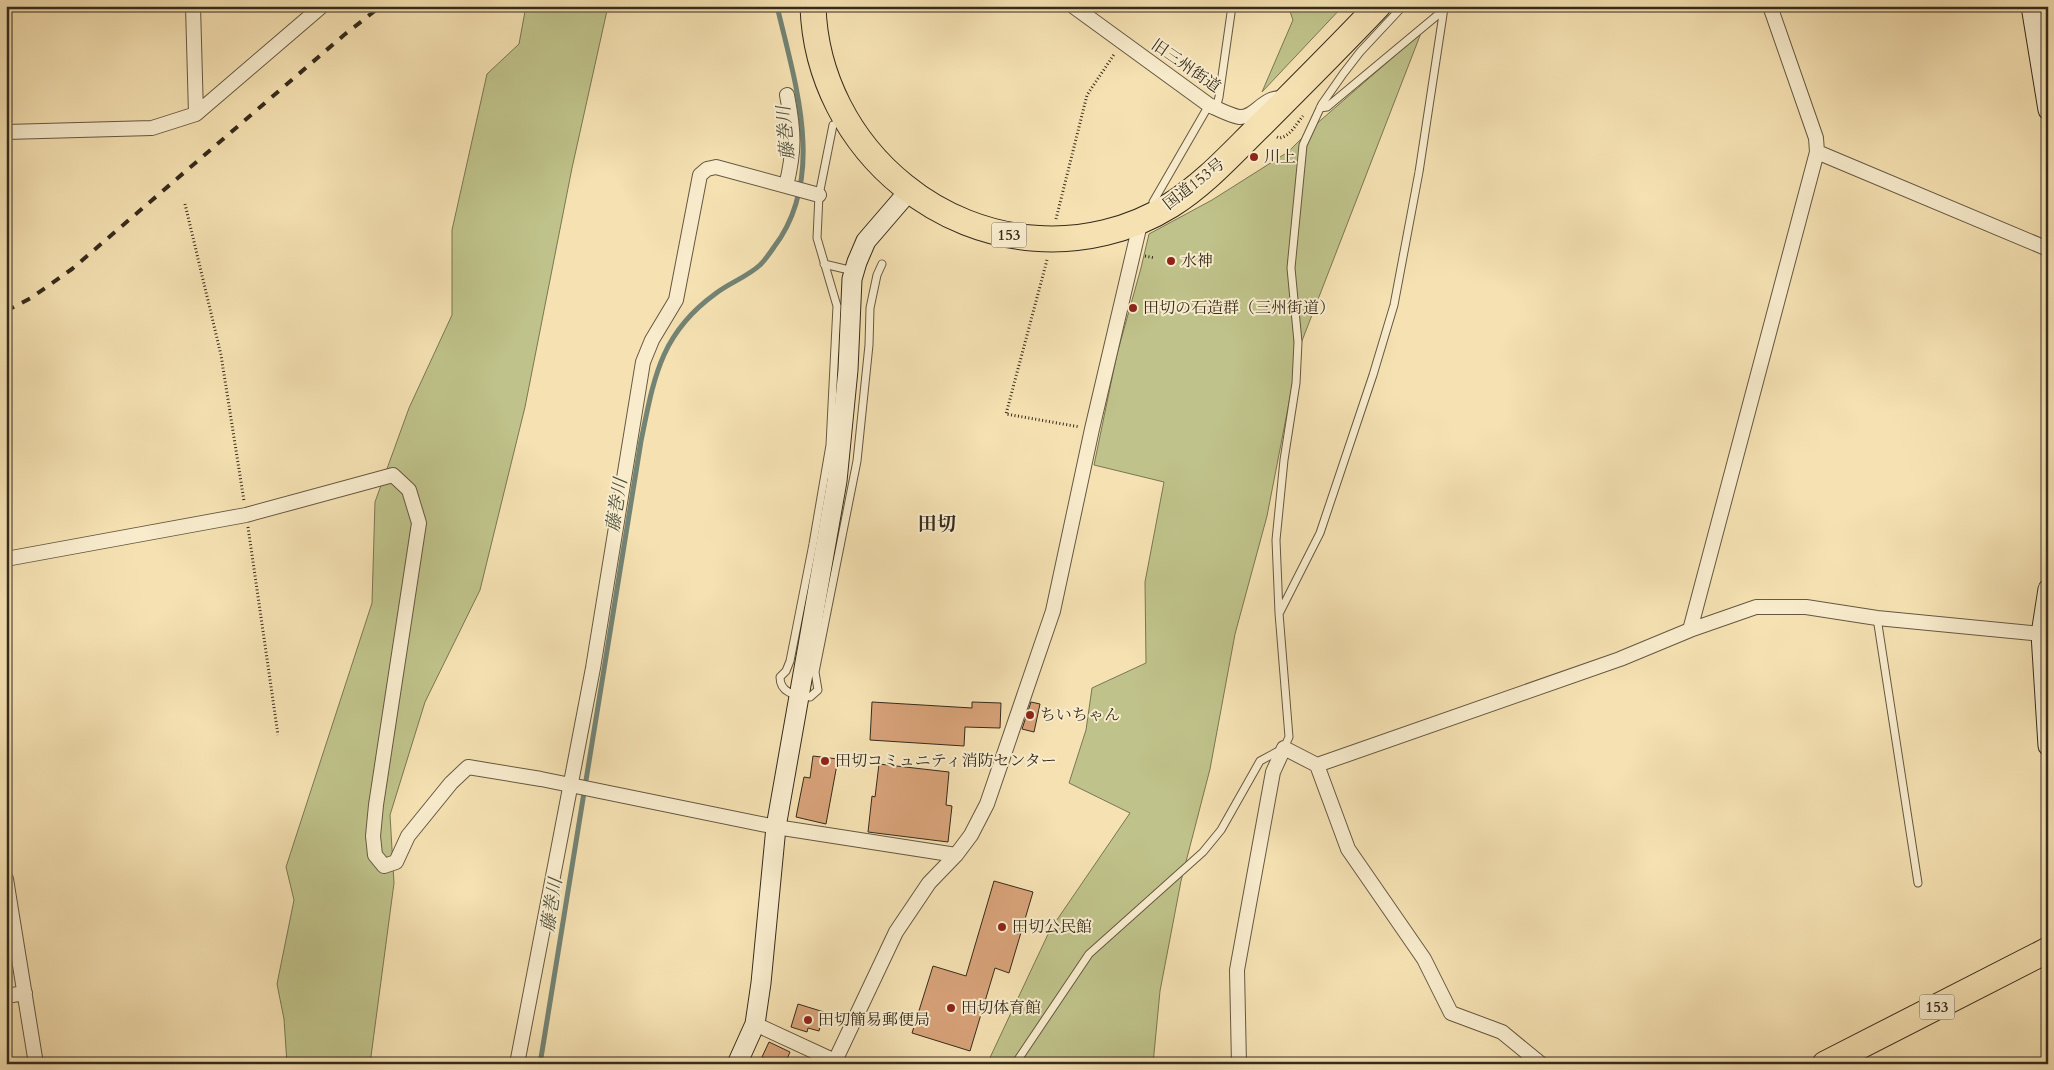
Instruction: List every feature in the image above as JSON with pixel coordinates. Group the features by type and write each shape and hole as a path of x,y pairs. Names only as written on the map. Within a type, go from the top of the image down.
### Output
{"highway":[{"name":"国道153号","path":"813,6 820,57 841,113 865,148 880,165 909,191 936,209 958,219 1017,238 1066,239 1108,231 1147,217 1172,205 1214,171 1378,6"},
{"name":"153","path":"1825,1064 2048,950"}],"street":[{"path":"193,6 196,114"},
{"path":"6,132 152,128 196,114 322,6"},
{"name":"旧三州街道","path":"1073,6 1212,106 1240,117 1249,114 1272,99 1286,100"},
{"path":"1690,630 1816,152 1816,138 1770,6"},
{"path":"2031,6 2048,110"},
{"path":"787,95 793,133 793,159 788,187"},
{"path":"1816,152 2048,249"},
{"path":"517,1064 593,668 643,362 652,340 676,300 700,175 707,169 716,167 814,194"},
{"path":"737,1064 755,1024 761,983 776,827 837,481 848,370 852,279 856,262 866,241 909,191"},
{"path":"755,1024 837,1062 896,932 928,883 956,855 971,835 987,804 1053,611 1092,429 1147,217"},
{"path":"6,559 246,514 393,475 409,490 419,523 376,806 375,855 384,866 396,862 408,836 451,783 468,767 540,779 776,827 956,855"},
{"path":"2048,589 2041,634 2048,746"},
{"path":"1317,765 1620,659 1690,630 1756,607 1806,607 1877,618 2041,634"},
{"path":"1239,1064 1237,970 1273,772 1284,748 1317,765 1348,849 1424,960 1451,1014 1502,1032 1541,1064"},
{"path":"6,880 36,1064"},
{"path":"6,996 25,993"}],"lane":[{"path":"1147,217 1153,202 1212,106 1220,97 1232,6"},
{"path":"1015,1064 1089,954 1203,852 1221,830 1260,761 1284,748 1289,737 1279,613 1276,540 1284,460 1296,383 1298,342 1290,268 1303,145 1320,108 1360,52 1403,6"},
{"path":"1320,108 1327,107 1446,7"},
{"path":"1279,613 1320,533 1373,376 1394,306 1419,172 1446,7"},
{"path":"833,125 814,194 817,238 837,306 830,445 790,661 786,671 780,677 780,683 788,693 798,696 810,697 818,690 815,672 857,461 869,345 870,308 877,275 882,264"},
{"path":"824,264 846,269"},
{"path":"868,273 877,275"},
{"path":"1877,618 1918,883"}],"path":[{"path":"1054,224 1087,94 1122,42"},
{"path":"185,204 221,355 278,735"},
{"path":"1047,260 1006,414 1092,429"}],"green space":[{"path":"526,6 608,6 572,168 525,407 480,590 425,702 390,815 394,883 370,1064 287,1064 284,1019 277,984 294,900 286,867 372,603 375,502 409,408 452,315 452,230 487,74 519,44"},
{"path":"1288,6 1343,6 1262,92 1293,20"},
{"path":"1421,33 1300,346 1267,516 1235,634 1210,769 1181,881 1160,991 1153,1064 987,1064 1050,930 1130,813 1069,783 1086,730 1092,688 1146,663 1145,582 1164,482 1094,465 1117,354 1149,234 1212,200 1288,152 1314,126"}],"building":[{"path":"872,702 972,708 972,702 1001,703 1000,728 965,727 964,746 870,740"},
{"path":"1031,702 1040,704 1034,732 1022,729"},
{"path":"813,756 838,759 826,824 796,817 804,777 810,778"},
{"path":"879,764 949,772 946,805 952,806 948,842 868,832 872,796 875,797"},
{"path":"994,881 1033,892 1009,973 995,968 970,1051 912,1033 933,966 966,976"},
{"path":"798,1004 824,1012 819,1031 808,1028 807,1032 791,1027"},
{"path":"769,1042 790,1052 785,1064 776,1064 762,1057"}],"waterway":[{"name":"藤巻川","path":"540,1064 641,441 650,397 662,359 682,325 697,309 720,290 744,277 760,265 774,247 790,220 799,191 803,160 802,129 792,66 777,6"}],"railway":[{"path":"6,311 31,298 72,269 344,35 381,6"}],"place":[{"name":"川上","path":"1254,157"},
{"name":"水神","path":"1171,261"},
{"name":"田切の石造群（三州街道）","path":"1133,308"},
{"name":"ちいちゃん","path":"1030,715"},
{"name":"田切コミュニティ消防センター","path":"825,761"},
{"name":"田切公民館","path":"1002,927"},
{"name":"田切体育館","path":"951,1008"},
{"name":"田切簡易郵便局","path":"808,1020"}],"district":[{"name":"田切","path":"937,524"}]}
